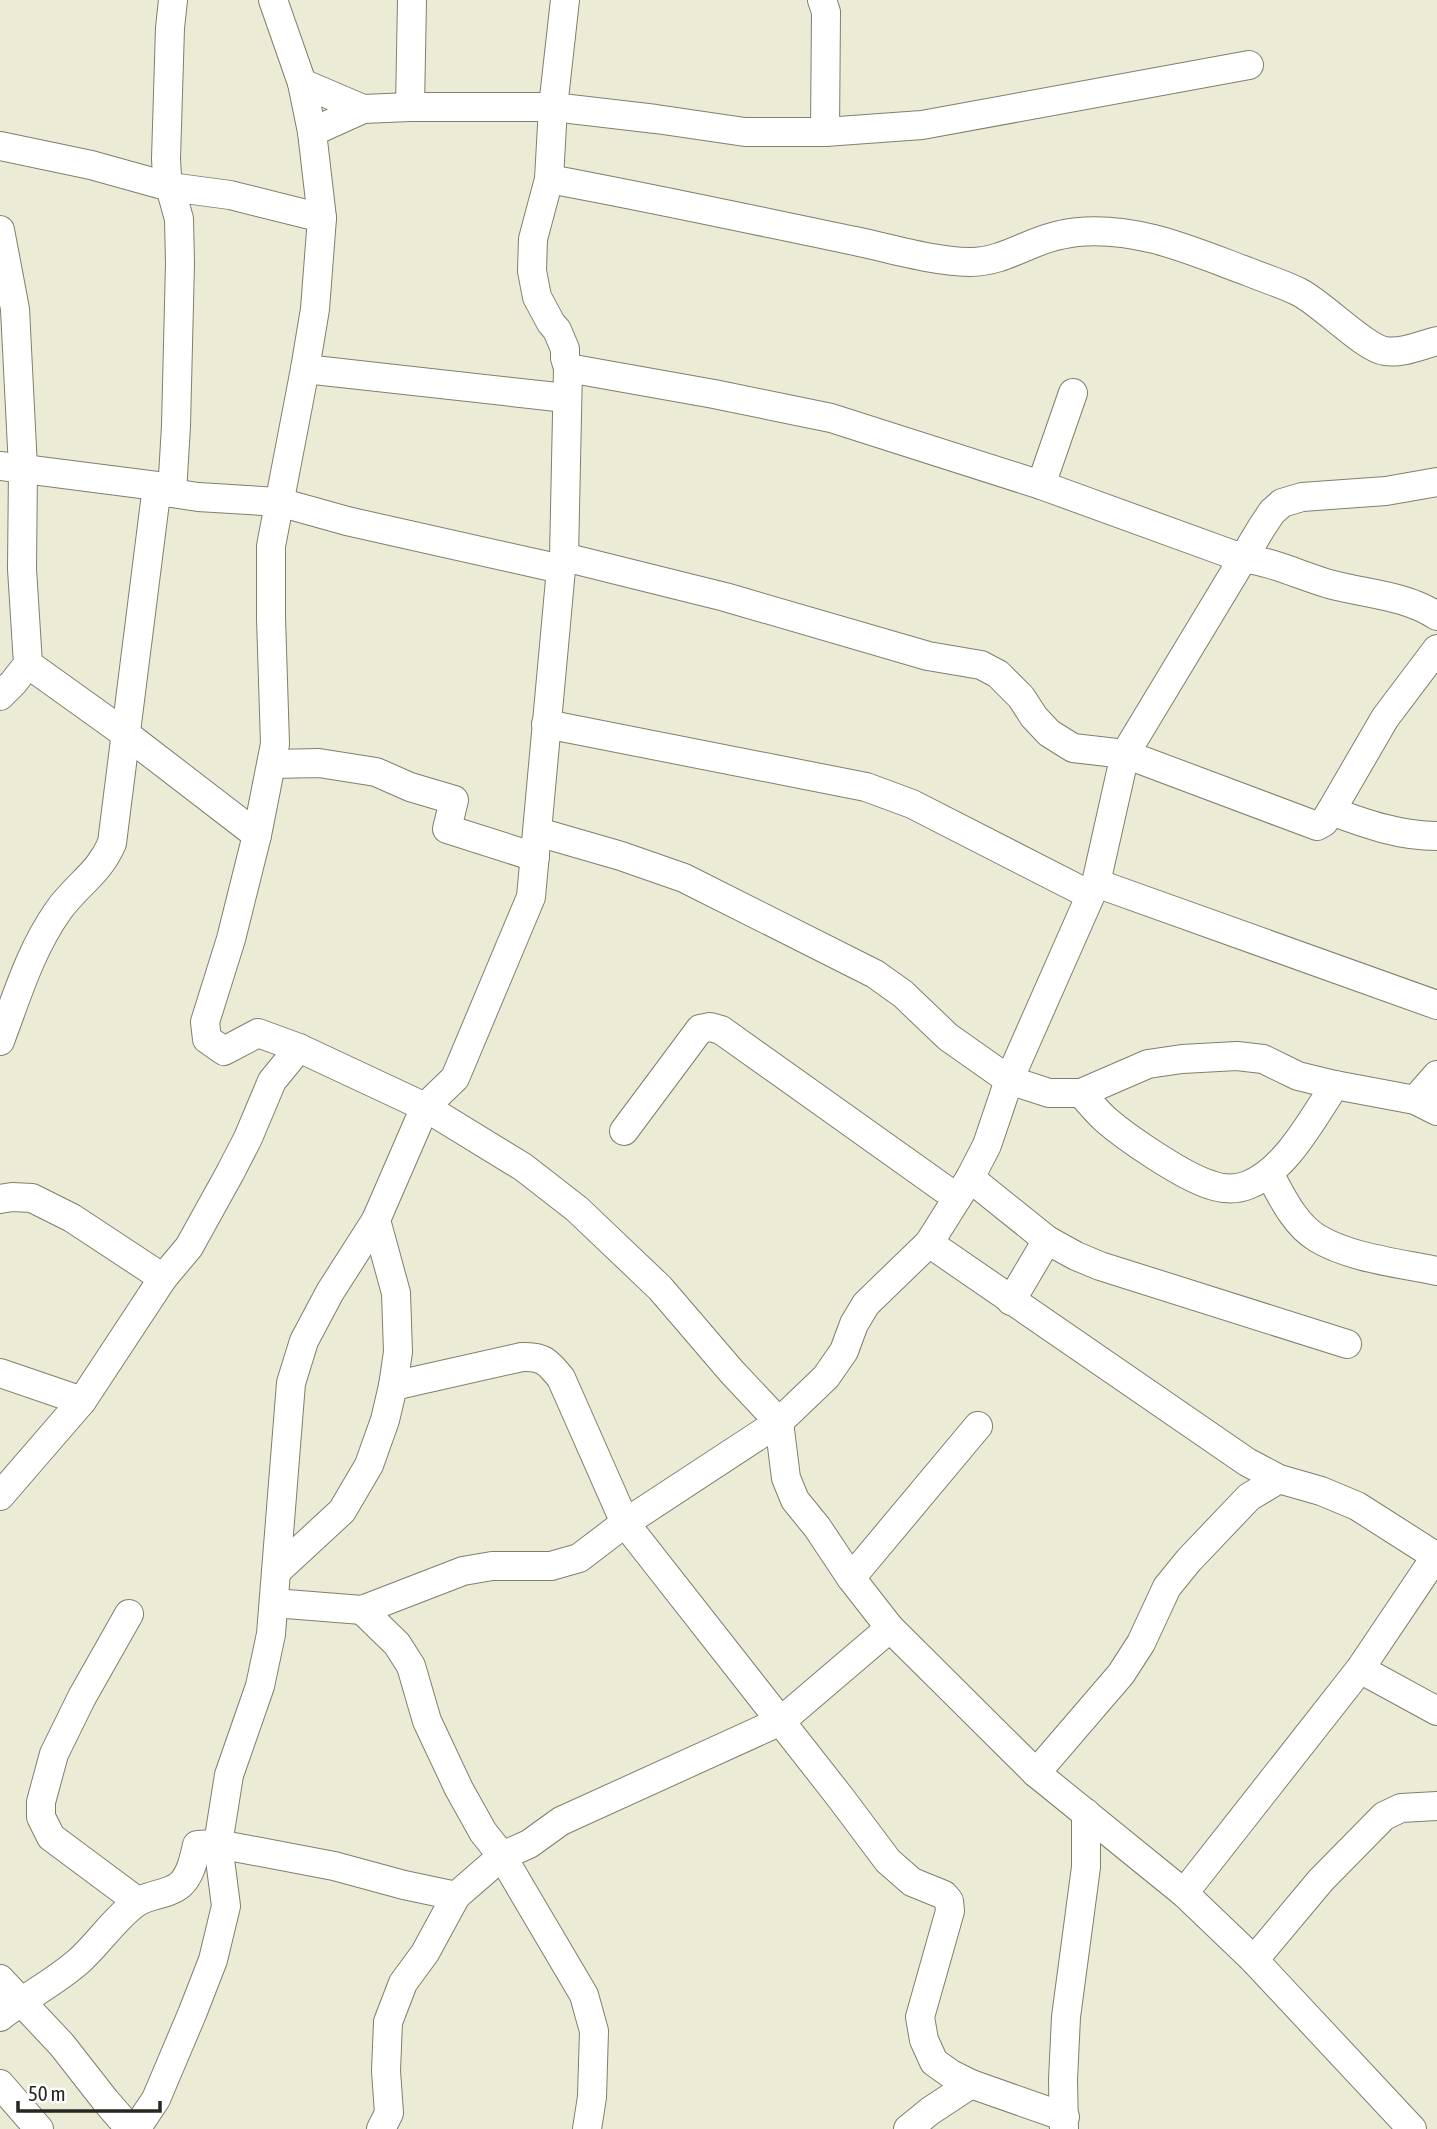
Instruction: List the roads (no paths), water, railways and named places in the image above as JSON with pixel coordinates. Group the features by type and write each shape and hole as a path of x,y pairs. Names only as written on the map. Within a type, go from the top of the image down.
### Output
{"street":[{"path":"0,1041 33,952 72,892 99,868 112,843 176,426 179,219 166,159 173,0"},
{"path":"273,0 302,83 312,132 322,218 315,309 271,546 275,744 257,835 231,939 205,1022 207,1039 224,1051 258,1033 299,1048 425,1107 523,1167 577,1209 660,1288 732,1373 779,1422 786,1478 795,1500 890,1628 1036,1773 1185,1893 1254,1960 1412,2129"},
{"path":"410,107 412,0"},
{"path":"136,2129 156,2099 213,1960 226,1906 218,1844 229,1775 260,1686 274,1603 291,1383 304,1341 330,1292 376,1220 425,1107 455,1079 531,897 563,563 568,368 565,349 557,330 537,297 532,271 533,239 549,179 553,107 565,0"},
{"path":"822,0 826,12 825,131"},
{"path":"312,132 363,109 410,107 553,107 745,132 825,131 922,125 1249,65"},
{"path":"302,83 363,109"},
{"path":"0,146 92,165 170,187 230,195 322,218"},
{"path":"549,179 675,203 924,257 972,262 1010,255 1060,234 1124,233 1156,239 1300,292 1329,311 1370,345 1384,351 1399,351 1437,341"},
{"path":"0,230 15,309 11,467 22,569 28,664 0,696"},
{"path":"568,368 831,418 1041,485 1242,558 1265,561 1333,585 1402,600 1423,607 1437,616"},
{"path":"305,369 566,398"},
{"path":"1041,485 1073,393"},
{"path":"11,467 165,489 198,497 279,502 347,522 725,597 928,656 981,665 998,674 1021,697 1049,733 1073,748 1125,754 1317,826 1324,822 1331,811 1385,718 1437,649"},
{"path":"274,1603 362,1610 463,1571 492,1566 551,1566 579,1558 625,1523 779,1422 826,1377 844,1351 866,1304 929,1243 987,1145 1009,1080 1093,889 1125,754 1262,527 1282,503 1302,497 1386,491 1437,482"},
{"path":"28,664 127,735 257,835"},
{"path":"546,724 866,787 912,804 1093,889 1437,1005"},
{"path":"272,764 318,763 376,772 410,787 453,800 447,829 621,856 684,878 875,974 903,994 948,1037 1009,1080 1049,1093 1081,1093 1148,1064 1237,1056 1263,1059 1298,1076 1426,1105 1437,1075"},
{"path":"1331,811 1391,831 1437,836"},
{"path":"624,1131 700,1029 710,1027 721,1030 963,1188 1076,1255 1348,1344"},
{"path":"258,1033 272,1081"},
{"path":"0,1496 82,1401 163,1278 189,1247 248,1138 272,1081 299,1048"},
{"path":"1081,1093 1106,1120 1134,1141 1183,1172 1209,1185 1227,1189 1247,1185 1269,1173 1298,1141 1335,1085"},
{"path":"1269,1173 1291,1211 1315,1237 1347,1252 1437,1271"},
{"path":"0,1199 32,1198 72,1218 163,1278"},
{"path":"276,1572 342,1511 369,1465 385,1420 398,1352 396,1293 376,1220"},
{"path":"1011,1301 1047,1240"},
{"path":"929,1243 1247,1462 1279,1479 1321,1491 1356,1506 1437,1556 1360,1669 1185,1893"},
{"path":"393,1386 522,1357 535,1356 549,1363 561,1378 625,1523 888,1861 912,1882 944,1895 949,1901 950,1911 920,2017 924,2040 934,2062 971,2084 1064,2123 1066,2017 1086,1867 1086,1813"},
{"path":"0,1373 82,1401"},
{"path":"851,1578 978,1426"},
{"path":"1247,1462 1249,1497"},
{"path":"1036,1773 1121,1674 1141,1643 1167,1587 1189,1560 1249,1497 1279,1479"},
{"path":"362,1610 397,1644 411,1666 427,1721 459,1789 483,1832 502,1856 584,1996 594,2031 592,2097 587,2129"},
{"path":"129,1614 82,1697 54,1754 41,1802 41,1818 51,1837 137,1901"},
{"path":"381,2129 389,2113 386,2071 388,2022 403,1983 425,1953 456,1896 502,1856 529,1844 561,1821 781,1721 890,1628"},
{"path":"1360,1669 1437,1711"},
{"path":"1254,1960 1321,1880 1384,1816 1401,1808 1437,1806"},
{"path":"10,2009 53,1983 82,1959 137,1901 180,1885 188,1873 197,1845 218,1844 334,1866 456,1896"},
{"path":"0,1979 10,2009 62,2045 130,2129"},
{"path":"0,2084 39,2129"},
{"path":"908,2129 930,2110 971,2084"}]}
